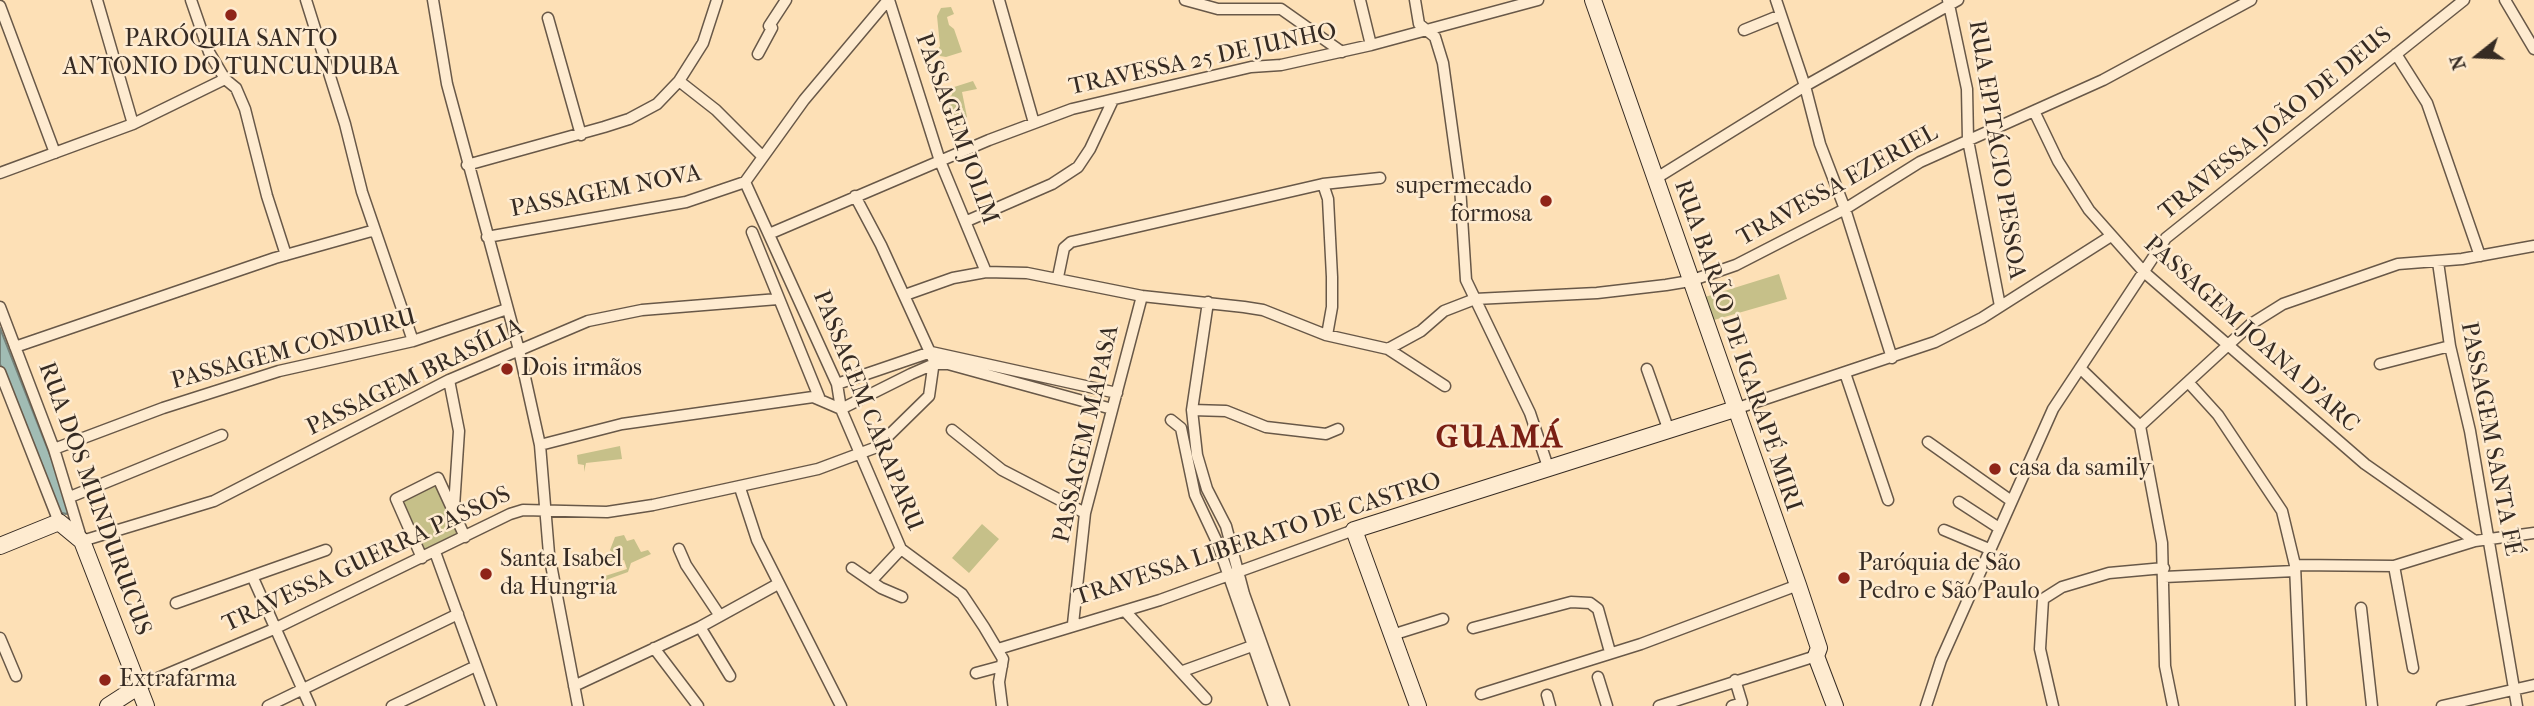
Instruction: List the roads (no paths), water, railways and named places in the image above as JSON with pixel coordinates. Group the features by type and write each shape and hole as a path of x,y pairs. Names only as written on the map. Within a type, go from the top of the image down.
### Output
{"street":[{"path":"97,0 133,124"},
{"path":"191,0 209,52 225,79 236,88 245,109 267,196 286,255"},
{"path":"306,0 375,230 414,341"},
{"path":"433,0 447,84 519,350 540,446 549,554 578,706"},
{"path":"467,165 581,135 629,119 659,102 679,80 703,43 718,0"},
{"path":"758,54 772,28 769,26 786,0"},
{"path":"746,182 804,100 889,0"},
{"name":"PASSAGEM JOLIM","path":"889,0 940,161 986,272"},
{"path":"999,0 1034,123"},
{"path":"1185,0 1217,9 1281,9 1342,52"},
{"path":"1360,0 1371,46"},
{"path":"1415,0 1419,24 1435,37 1443,63 1460,186 1466,280 1530,413 1549,470"},
{"name":"TRAVESSA 25 DE JUNHO","path":"769,234 855,195 1072,109 1251,66 1267,67 1371,46 1538,0"},
{"name":"RUA BARÃO DE IGARAPÉ MIRI","path":"1593,0 1689,281 1798,585 1819,648 1816,656 1835,706"},
{"path":"1776,0 1805,86 1820,144 1845,209 1892,358"},
{"name":"TRAVESSA EZERIEL","path":"1388,349 1421,331 1444,311 1475,299 1597,293 1689,281 1756,257 1845,209 1911,167 2102,80 2251,0"},
{"name":"TRAVESSA JOÃO DE DEUS","path":"1926,706 1941,660 2010,500 2053,409 2177,227 2463,0"},
{"path":"2505,0 2534,49"},
{"path":"1655,179 1805,86 1952,2"},
{"name":"RUA EPITÁCIO PESSOA","path":"1952,2 1967,89 1968,140 2000,306"},
{"path":"0,6 55,153"},
{"path":"1744,30 1781,15"},
{"path":"548,18 581,135"},
{"path":"2396,54 2427,103 2480,256"},
{"path":"0,173 133,124 225,79"},
{"path":"679,80 724,117 762,157"},
{"path":"967,221 1052,184 1078,167 1090,149 1113,100"},
{"name":"PASSAGEM JOANA D’ARC","path":"2034,111 2058,161 2089,209 2144,272 2229,343 2365,464 2475,541"},
{"path":"1058,278 1064,248 1071,242 1323,184 1380,178"},
{"name":"PASSAGEM NOVA","path":"487,237 686,202 746,182"},
{"name":"PASSAGEM CARAPARU","path":"746,182 837,384 841,409 901,549 962,594 998,649 1002,666 999,682 1002,706"},
{"path":"1323,184 1328,199 1332,277 1332,307 1327,335"},
{"path":"855,195 933,358"},
{"path":"15,347 286,255 375,230"},
{"name":"PASSAGEM CARAPARU","path":"752,232 819,397"},
{"name":"TRAVESSA LIBERATO DE CASTRO","path":"998,649 1073,624 1125,611 1354,530 1549,470 1892,358 1945,337 2000,306 2111,236"},
{"path":"2140,426 2262,316 2306,293 2380,268 2480,256 2534,246"},
{"name":"PASSAGEM SANTA FÉ","path":"2438,262 2450,346 2470,431 2516,706"},
{"path":"905,295 953,278 986,272 1027,273 1142,296 1264,310 1327,335 1388,349 1446,386"},
{"name":"PASSAGEM MAPASA","path":"1073,624 1085,513 1142,296"},
{"name":"PASSAGEM BRASÍLIA","path":"82,541 214,501 449,380 564,330 614,314 778,299"},
{"path":"1208,302 1192,410 1197,455 1208,489 1226,526 1284,706"},
{"name":"RUA DOS MUNDURUCUS","path":"0,307 54,449 82,541 146,706"},
{"name":"PASSAGEM CONDURU","path":"54,449 163,408 279,371 414,341 507,309"},
{"path":"2380,364 2450,346"},
{"path":"837,384 933,358 1115,401"},
{"path":"540,446 622,424 819,397 841,409 933,358 1115,401"},
{"name":"TRAVESSA GUERRA PASSOS","path":"108,706 139,687 274,629 510,514 546,510 607,512 740,488 818,469 861,455 887,439 925,401 931,389 933,358"},
{"path":"2080,368 2140,426 2164,573 2165,666 2174,706"},
{"path":"1647,369 1669,431"},
{"name":"RUA DOS MUNDURUCUS","path":"0,372 60,522"},
{"path":"1845,373 1888,500"},
{"path":"449,380 459,431 454,510"},
{"path":"2189,383 2218,415 2280,505 2295,568 2301,706"},
{"path":"1192,410 1226,411 1266,427 1326,434 1338,429"},
{"path":"1171,420 1181,428 1195,495 1217,542 1273,706"},
{"path":"952,430 1002,470 1085,513"},
{"path":"70,497 222,435"},
{"path":"1928,442 2010,500"},
{"path":"422,558 396,499 438,478 465,537"},
{"path":"740,488 757,540 841,706"},
{"path":"1959,502 1999,527"},
{"path":"0,546 60,522 82,541"},
{"path":"1354,530 1418,706"},
{"path":"1944,530 1989,549"},
{"path":"2053,706 2040,649 2043,599 2062,587 2109,573 2394,566 2475,541 2534,533"},
{"path":"679,549 686,565 720,616"},
{"path":"872,580 901,549"},
{"path":"176,603 326,550"},
{"path":"435,552 491,706"},
{"path":"2394,566 2413,667"},
{"path":"852,568 902,597"},
{"path":"253,578 310,706"},
{"path":"574,686 700,627 778,584"},
{"path":"1481,694 1610,652 1622,651 1798,585"},
{"path":"1473,628 1571,602 1590,603 1598,609 1610,652"},
{"path":"2361,608 2372,706"},
{"path":"1125,611 1206,699"},
{"path":"268,706 458,614"},
{"path":"1392,635 1443,619"},
{"path":"700,627 730,676"},
{"path":"0,638 16,676"},
{"path":"1183,671 1252,646"},
{"path":"654,648 698,706"},
{"path":"1659,706 1816,656"},
{"path":"392,706 476,666"},
{"path":"976,673 1002,666"},
{"path":"1598,677 1607,706"},
{"path":"1732,706 1742,703 1735,680"},
{"path":"2442,706 2534,685"}],"water":[{"path":"0,328 72,511 66,514 59,512 0,364"}],"place":[{"name":"PARÓQUIA SANTO ANTONIO DO TUNCUNDUBA","path":"231,15"},
{"name":"supermecado formosa","path":"1546,201"},
{"name":"Dois irmãos","path":"507,369"},
{"name":"casa da samily","path":"1995,469"},
{"name":"Santa Isabel da Hungria","path":"486,574"},
{"name":"Paróquia de São Pedro e São Paulo","path":"1844,578"},
{"name":"Extrafarma","path":"105,680"}],"district":[{"name":"GUAMÁ","path":"1500,439"}]}
